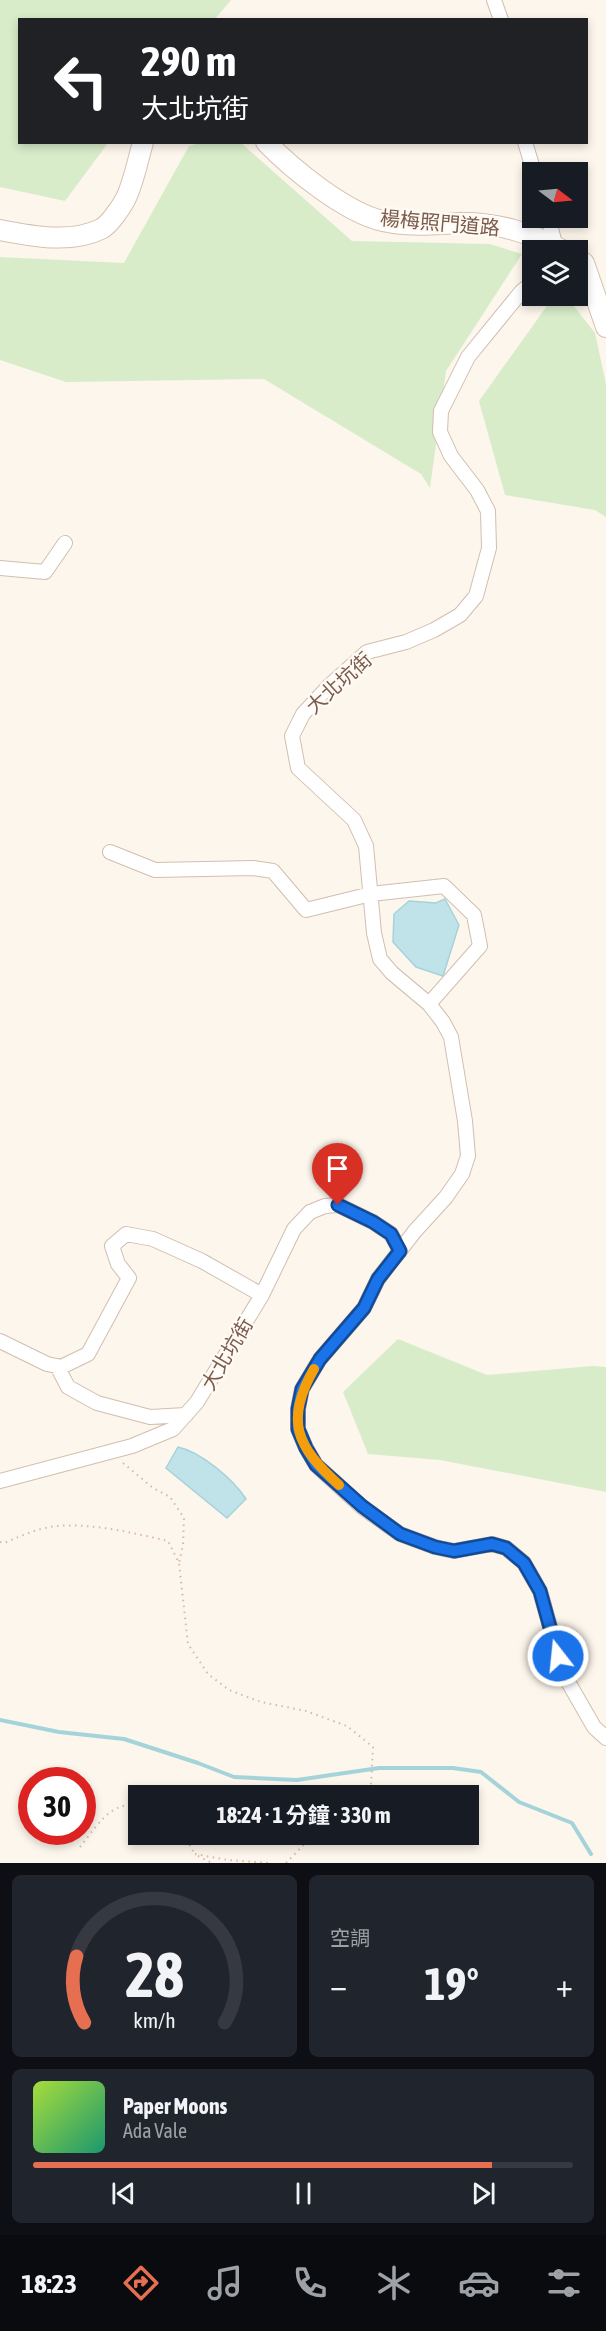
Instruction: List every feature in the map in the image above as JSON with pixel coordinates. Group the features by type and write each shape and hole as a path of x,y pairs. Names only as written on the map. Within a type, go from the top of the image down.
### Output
{"street":[{"path":"494,0 500,18"},
{"path":"0,230 27,236 60,237 81,236 103,228 125,200 142,144"},
{"name":"楊梅照門道路","path":"268,144 283,159 327,192 362,214 382,221 416,225 463,223 487,225 520,232 538,240"},
{"path":"526,144 531,162"},
{"path":"588,289 606,327"},
{"name":"大北坑街","path":"522,291 468,357 441,411 440,432 447,448 477,490 488,511 489,548 476,596 460,615 434,630 406,642 367,652 329,686 303,714 292,736 298,768 354,820 366,846 374,933 380,959 392,973 429,1004 451,1037 465,1121 468,1156 462,1174 446,1197 415,1231 378,1279 364,1308 320,1359 302,1389 298,1409 298,1429 316,1465 362,1506 400,1534 435,1547 454,1551 492,1544 506,1548 524,1563 540,1591 563,1673 594,1727 606,1738"},
{"path":"0,568 45,572 65,543"},
{"path":"110,852 155,870 253,868 273,871 306,910 371,894 444,886 474,915 480,946 429,1004"},
{"name":"大北坑街","path":"0,1481 132,1446 173,1429 197,1402 262,1295 294,1229 310,1212 325,1206 338,1205 373,1222 391,1234 400,1251"},
{"path":"0,1341 47,1364 61,1367 88,1354 129,1278 118,1263 112,1246 126,1234 163,1243 202,1261 262,1295"},
{"path":"57,1366 68,1388 97,1403 150,1417 186,1415"}],"path":[{"path":"114,1451 129,1469 153,1488 170,1497 184,1518 180,1563 188,1644 208,1674 229,1690 261,1702 306,1711 347,1726 373,1747 370,1785"},
{"path":"0,1542 4,1543 27,1533 57,1526 127,1531 168,1541 180,1563"},
{"path":"80,1847 108,1811 128,1805"},
{"path":"190,1845 195,1854 212,1863"},
{"path":"286,1863 303,1845"},
{"path":"195,1854 228,1860 269,1863"}],"green space":[{"path":"0,0 231,0 216,18 18,18 18,144 107,144 65,201 0,187"},
{"path":"196,144 242,144 352,241 490,244 522,254 446,371 430,488 421,474 264,379 66,382 0,360 0,257 124,263 189,146"},
{"path":"547,306 574,306 595,333 606,384 606,517 595,510 505,495 479,401"},
{"path":"398,1339 487,1375 593,1366 606,1367 606,1492 440,1460 368,1454 343,1392"}],"water":[{"path":"445,899 459,925 443,976 416,967 393,942 394,914 409,901 436,903"},
{"path":"178,1447 196,1454 216,1467 246,1499 227,1518 166,1468"}],"waterway":[{"path":"0,1720 59,1732 124,1739 234,1777 297,1780 379,1768 453,1768 481,1772 519,1802 572,1823 591,1854"}],"slow traffic":[{"path":"314,1369 302,1389 298,1409 298,1429 316,1465 339,1485"}],"route":[{"path":"338,1205 373,1222 391,1234 400,1251 378,1279 364,1308 320,1359 302,1389 298,1409 298,1429 306,1448 316,1465 362,1506 400,1534 435,1547 454,1551 492,1544 506,1548 524,1563 540,1591 558,1656"}]}
